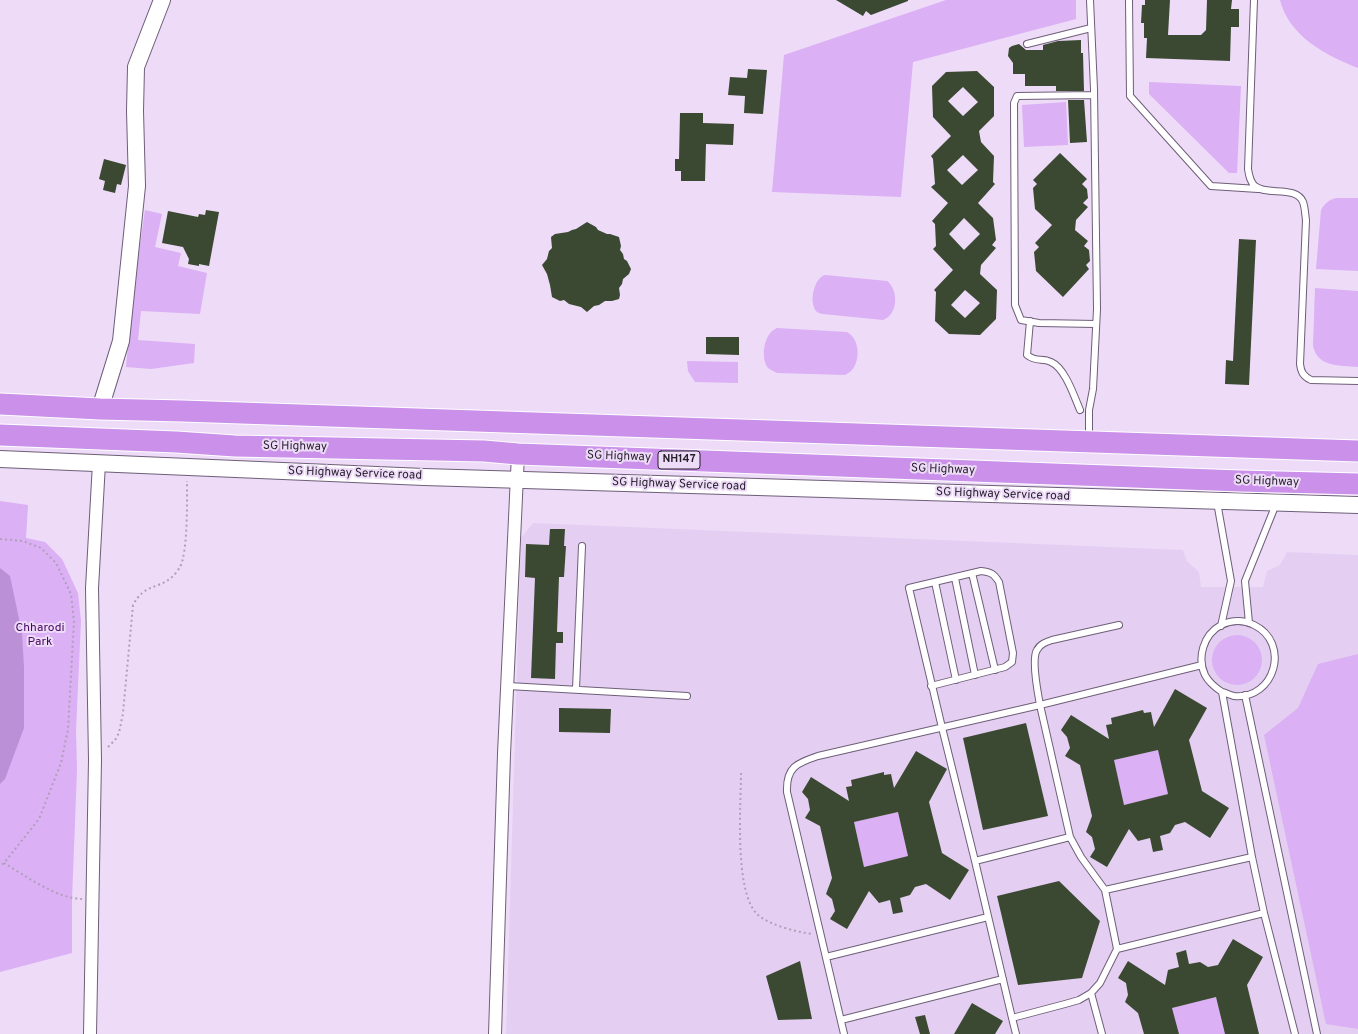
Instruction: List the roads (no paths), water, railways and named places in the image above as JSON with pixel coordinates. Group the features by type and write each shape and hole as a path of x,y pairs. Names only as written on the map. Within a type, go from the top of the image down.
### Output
{"highway":[{"path":"0,404 100,409 1358,450"},
{"name":"SG Highway","path":"0,436 176,442 235,446 484,451 518,454 1240,481 1358,484"}],"street":[{"path":"100,409 121,341 137,186 135,111 136,67 162,0"},
{"path":"495,1034 504,754 518,454"},
{"name":"SG Highway Service road","path":"0,459 186,468 1217,502 1358,505"},
{"path":"90,1034 95,760 92,588 99,463"}],"lane":[{"path":"1089,442 1089,410 1092,389 1096,324 1094,95 1090,0"},
{"path":"1130,0 1130,96 1211,186 1288,192 1297,195 1303,200 1306,220 1300,364 1301,371 1304,377 1311,380 1358,381"},
{"path":"1254,0 1248,169 1254,186 1262,190"},
{"path":"1027,44 1091,28"},
{"path":"1094,95 1017,96 1014,103 1015,305 1021,320 1038,323 1096,324"},
{"path":"1030,321 1027,355 1032,360 1050,361 1056,365 1063,373 1080,410"},
{"path":"1217,502 1231,580 1221,626"},
{"path":"1249,623 1245,581 1276,503"},
{"path":"576,689 582,546"},
{"path":"931,686 995,670 1009,665 1012,662 1013,658 999,582 995,575 989,572 981,571 909,588 931,686 941,728 975,861 1016,1034"},
{"path":"972,573 995,670"},
{"path":"954,578 975,675"},
{"path":"935,582 956,680"},
{"path":"1239,621 1249,623 1260,628 1268,637 1274,648 1275,660 1273,673 1266,683 1257,691 1245,695 1234,696 1222,692 1213,686 1206,676 1202,666 1201,654 1205,642 1212,633 1221,626 1230,622 1239,621"},
{"path":"1012,1018 1079,1000 1091,993 1100,983 1117,949 1105,890 1081,857 1070,838 1036,686 1035,661 1036,650 1043,643 1119,625"},
{"path":"844,1034 788,792 787,782 790,771 804,762 818,756 1040,706 1202,666"},
{"path":"508,686 687,696"},
{"path":"1222,692 1252,857 1264,913 1295,1034"},
{"path":"1245,695 1317,1034"},
{"path":"975,861 1070,838"},
{"path":"1105,890 1252,857"},
{"path":"1117,949 1264,913"},
{"path":"826,957 988,917"},
{"path":"841,1020 1003,979"},
{"path":"1091,993 1102,1034"}],"park label":[{"name":"Chharodi Park","path":"40,636"}]}
